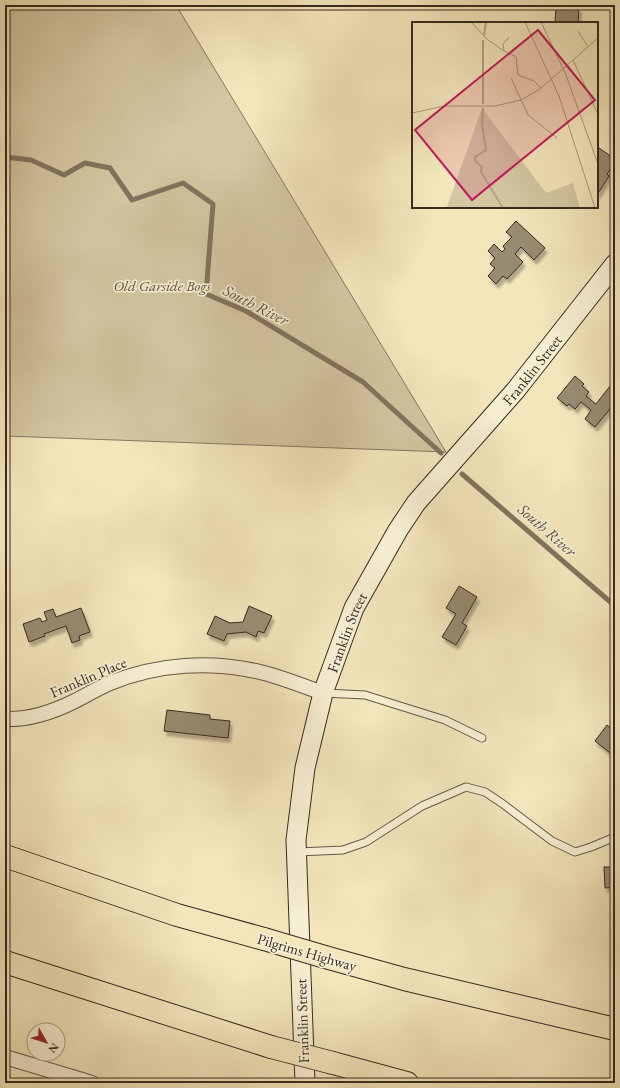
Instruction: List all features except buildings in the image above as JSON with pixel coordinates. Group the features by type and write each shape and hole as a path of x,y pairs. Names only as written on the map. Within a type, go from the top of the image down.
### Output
{"highway":[{"name":"Pilgrims Highway","path":"5,856 177,915 404,979 615,1029"},
{"path":"5,962 271,1047 407,1083"}],"street":[{"name":"Franklin Street","path":"305,1083 296,840 305,768 323,693 354,608 412,508 515,392 615,264"},
{"name":"Franklin Place","path":"5,719 14,720 29,718 57,709 110,683 136,674 163,668 190,665 236,667 280,678 323,693"},
{"path":"5,1057 92,1083"}],"lane":[{"path":"323,693 365,695 446,720 482,738"},
{"path":"297,852 343,850 366,842 422,806 466,787 485,792 552,841 575,852 615,837"}],"green space":[{"name":"Old Garside Bogs","path":"5,5 176,5 446,452 5,436"}],"waterway":[{"name":"South River","path":"5,157 31,160 64,175 85,163 110,168 132,200 183,183 213,204 206,294 246,311 363,382 441,453"},
{"name":"South River","path":"462,474 615,606"}]}
